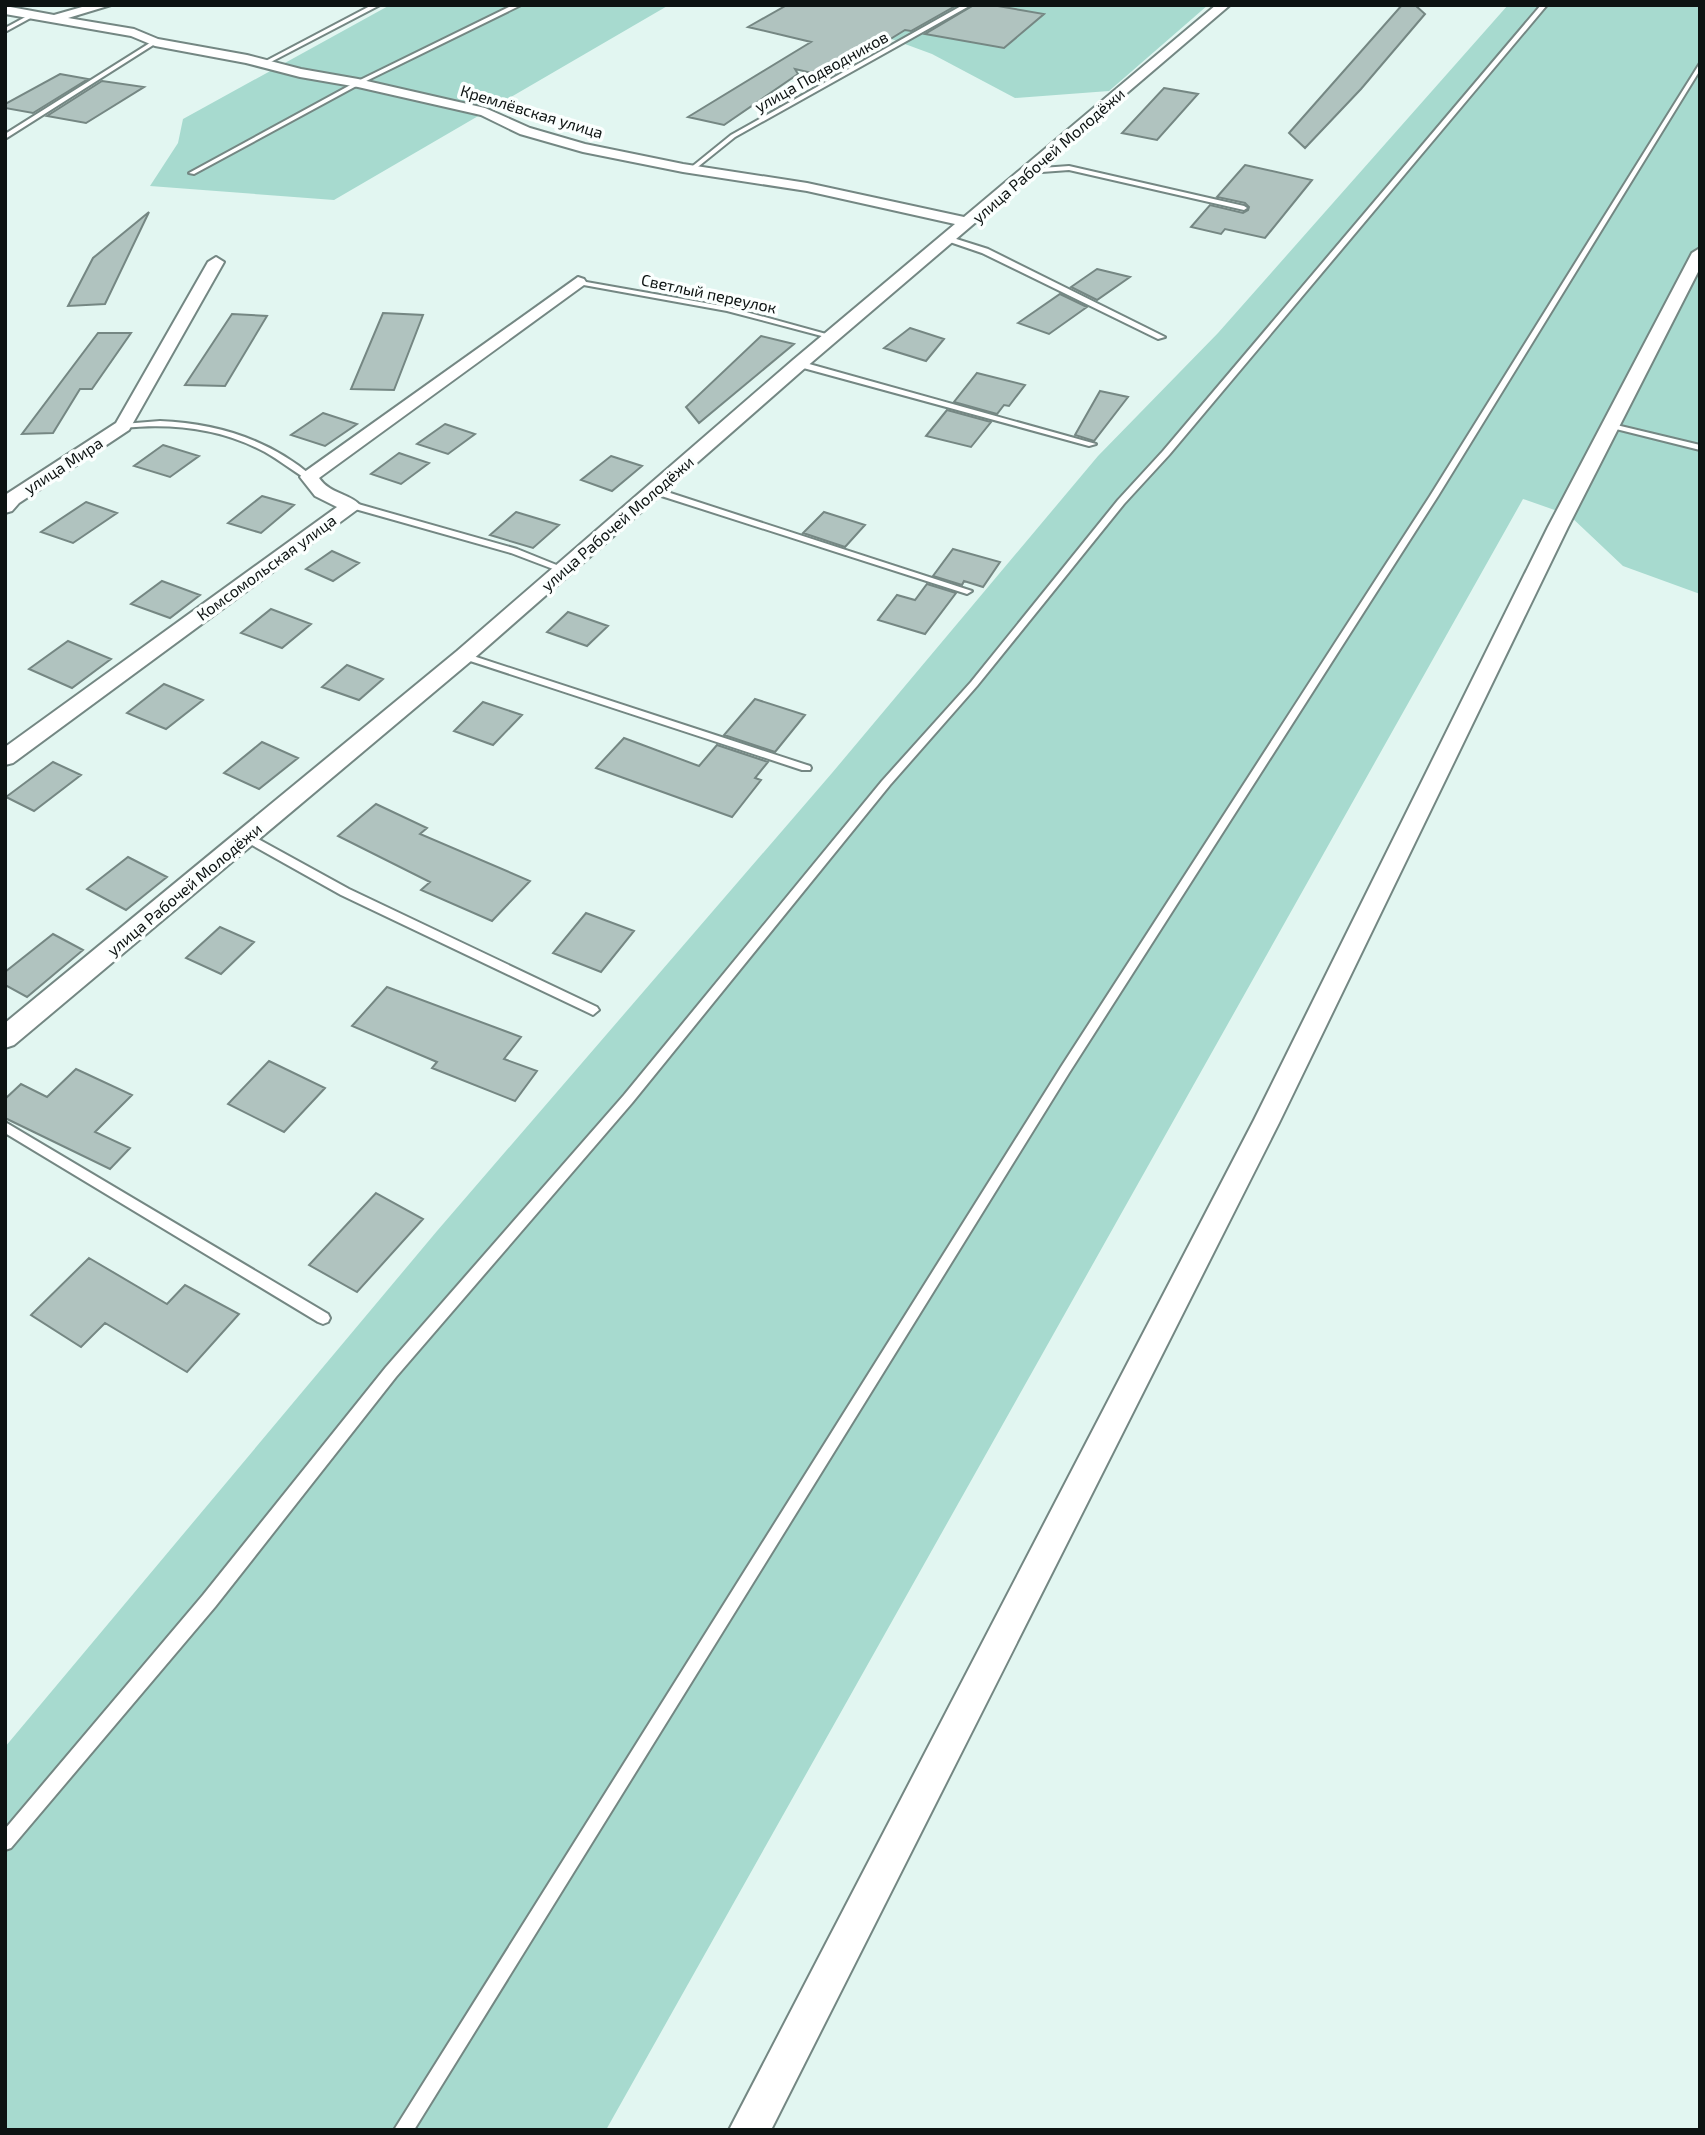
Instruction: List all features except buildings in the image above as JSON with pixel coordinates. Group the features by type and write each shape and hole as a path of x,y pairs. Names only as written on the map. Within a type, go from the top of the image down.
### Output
{"street":[{"path":"48,19 105,5"},
{"name":"улица Рабочей Молодёжи","path":"5,1038 464,656 799,364 1224,5"},
{"name":"Кремлёвская улица","path":"5,10 134,33 155,41 485,112 525,131 583,148 807,187 911,208 968,223"},
{"path":"749,2130 1266,1123 1611,425 1698,260"},
{"path":"123,426 216,262"},
{"path":"309,477 578,282"},
{"name":"улица Мира","path":"5,507 31,486 123,426"},
{"name":"Комсомольская улица","path":"309,477 315,490 351,505"},
{"name":"Комсомольская улица","path":"5,758 351,505"}],"lane":[{"path":"263,64 377,5"},
{"path":"192,173 358,83 518,5"},
{"name":"улица Подводников","path":"692,169 733,136 968,5"},
{"path":"5,1842 209,1601 391,1371 628,1099 886,783 1038,608 1121,502 1166,453 1544,5"},
{"path":"5,30 33,15"},
{"path":"5,137 124,64 155,41"},
{"path":"403,2130 1065,1070 1434,496 1700,65"},
{"path":"1028,171 1069,168 1244,208"},
{"path":"950,239 985,251 1160,337"},
{"name":"Светлый переулок","path":"578,282 728,309 833,337"},
{"path":"799,364 1092,444"},
{"path":"123,426 175,422 217,430 267,450 309,477"},
{"path":"1611,425 1700,447"},
{"path":"654,491 967,592"},
{"path":"351,505 514,551 564,570"},
{"path":"464,656 806,768"},
{"path":"247,837 345,892 593,1010"},
{"path":"5,1127 323,1318"}],"green space":[{"path":"390,5 669,5 334,200 150,186 178,143 183,119"},
{"path":"853,5 1208,5 1109,91 1015,98 932,54 829,16"},
{"path":"1508,5 1700,5 1700,594 1623,566 1569,515 1523,499 606,2130 5,2130 5,1747 437,1231 832,773 1098,456 1218,333"}]}
